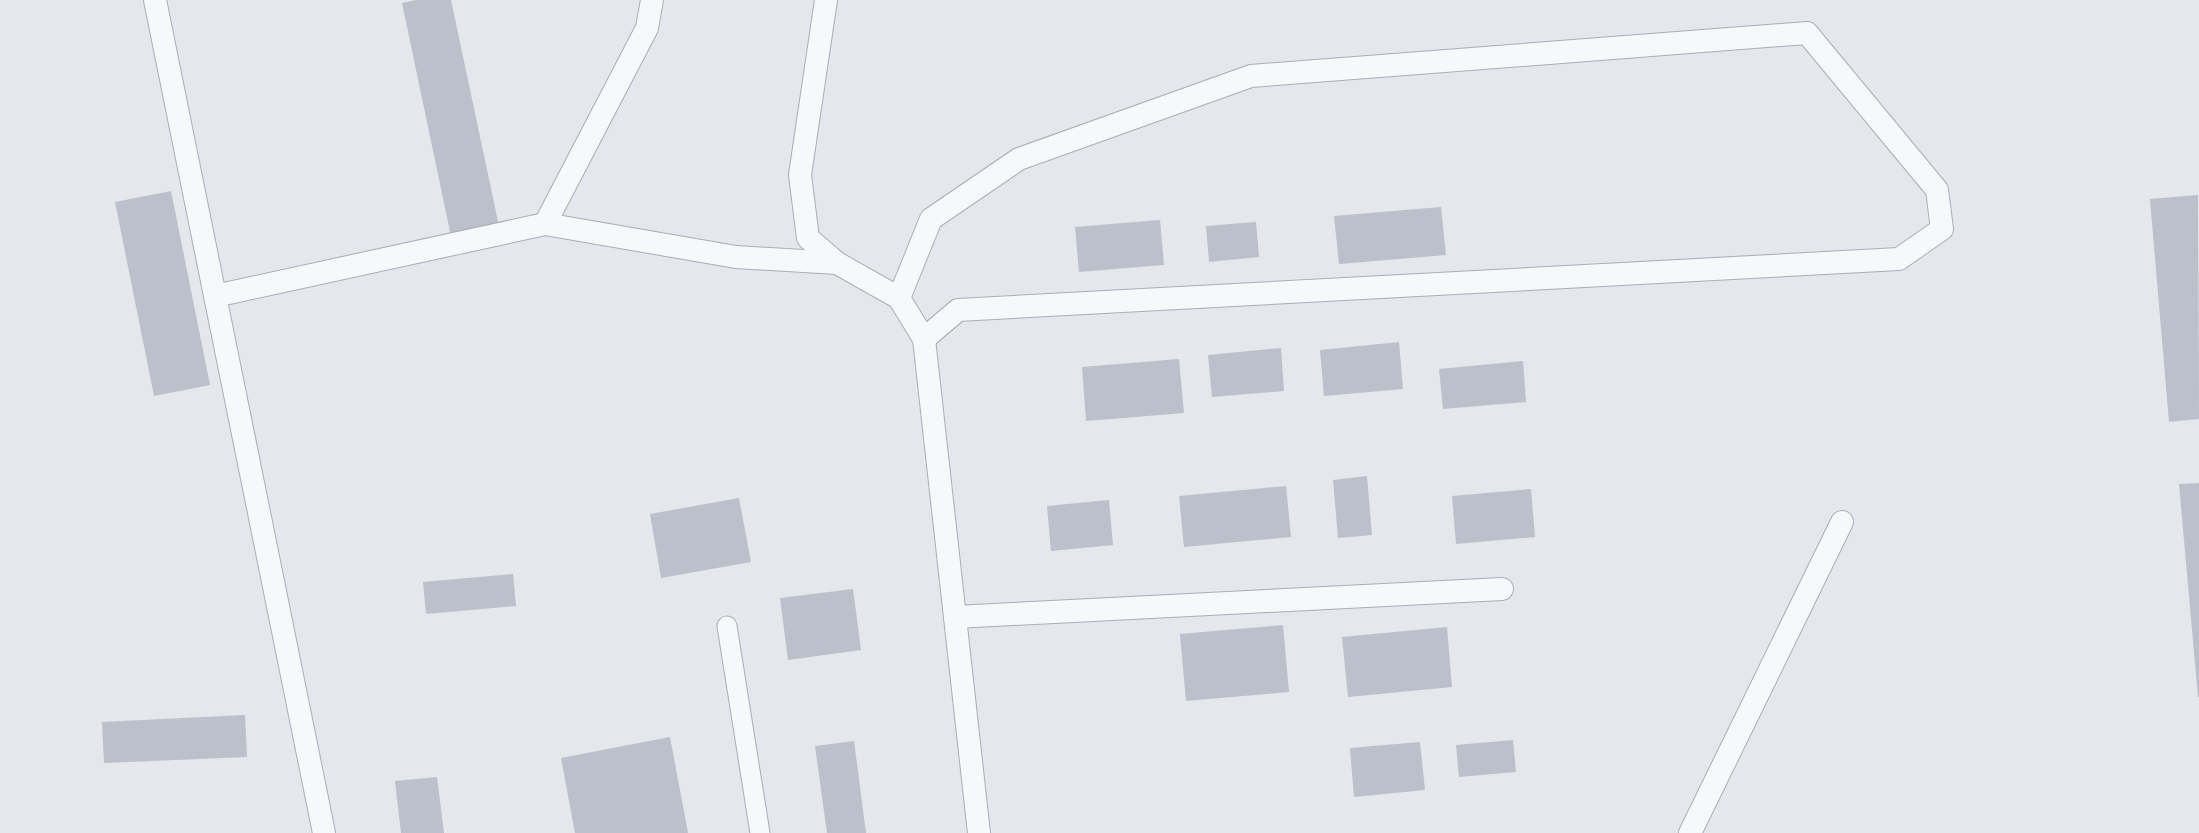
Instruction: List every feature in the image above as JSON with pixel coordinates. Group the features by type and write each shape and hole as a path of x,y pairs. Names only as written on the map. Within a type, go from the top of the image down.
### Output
{"street":[{"path":"155,0 324,833"},
{"path":"545,224 647,28 652,0"},
{"path":"826,0 800,174 808,238 837,263 899,298 924,339 979,833"},
{"path":"899,298 931,219 1019,159 1251,76 1807,33 1937,190 1942,229 1899,259 958,310 924,339"},
{"path":"215,296 545,224 736,257 837,263"},
{"path":"1690,833 1842,522"},
{"path":"955,617 1502,589"}],"lane":[{"path":"727,626 760,833"}],"building":[{"path":"416,0 451,0 500,231 452,241 402,3"},
{"path":"171,191 210,385 154,396 115,202"},
{"path":"2198,195 2199,419 2169,422 2150,199"},
{"path":"1441,207 1446,255 1339,264 1334,216"},
{"path":"1160,220 1164,265 1079,272 1075,227"},
{"path":"1256,222 1259,257 1209,262 1206,226"},
{"path":"1399,342 1403,389 1324,396 1320,350"},
{"path":"1281,348 1284,391 1212,397 1208,355"},
{"path":"1179,359 1184,413 1086,421 1082,367"},
{"path":"1523,361 1526,402 1443,409 1439,369"},
{"path":"1367,476 1372,535 1338,538 1333,480"},
{"path":"2199,483 2199,697 2198,697 2179,484"},
{"path":"1286,486 1291,537 1184,547 1179,496"},
{"path":"1531,489 1535,537 1456,544 1452,496"},
{"path":"739,498 751,562 661,578 650,514"},
{"path":"1109,500 1113,545 1051,551 1047,506"},
{"path":"513,574 516,606 426,614 423,582"},
{"path":"853,589 861,650 788,660 780,598"},
{"path":"1283,625 1289,692 1186,701 1180,634"},
{"path":"1447,627 1452,687 1348,697 1342,637"},
{"path":"245,715 247,757 104,763 102,722"},
{"path":"670,737 688,833 575,833 561,758"},
{"path":"1513,740 1516,772 1459,777 1456,745"},
{"path":"854,741 866,833 827,833 815,746"},
{"path":"1420,742 1425,790 1354,797 1350,748"},
{"path":"437,777 444,833 401,833 395,781"}]}
